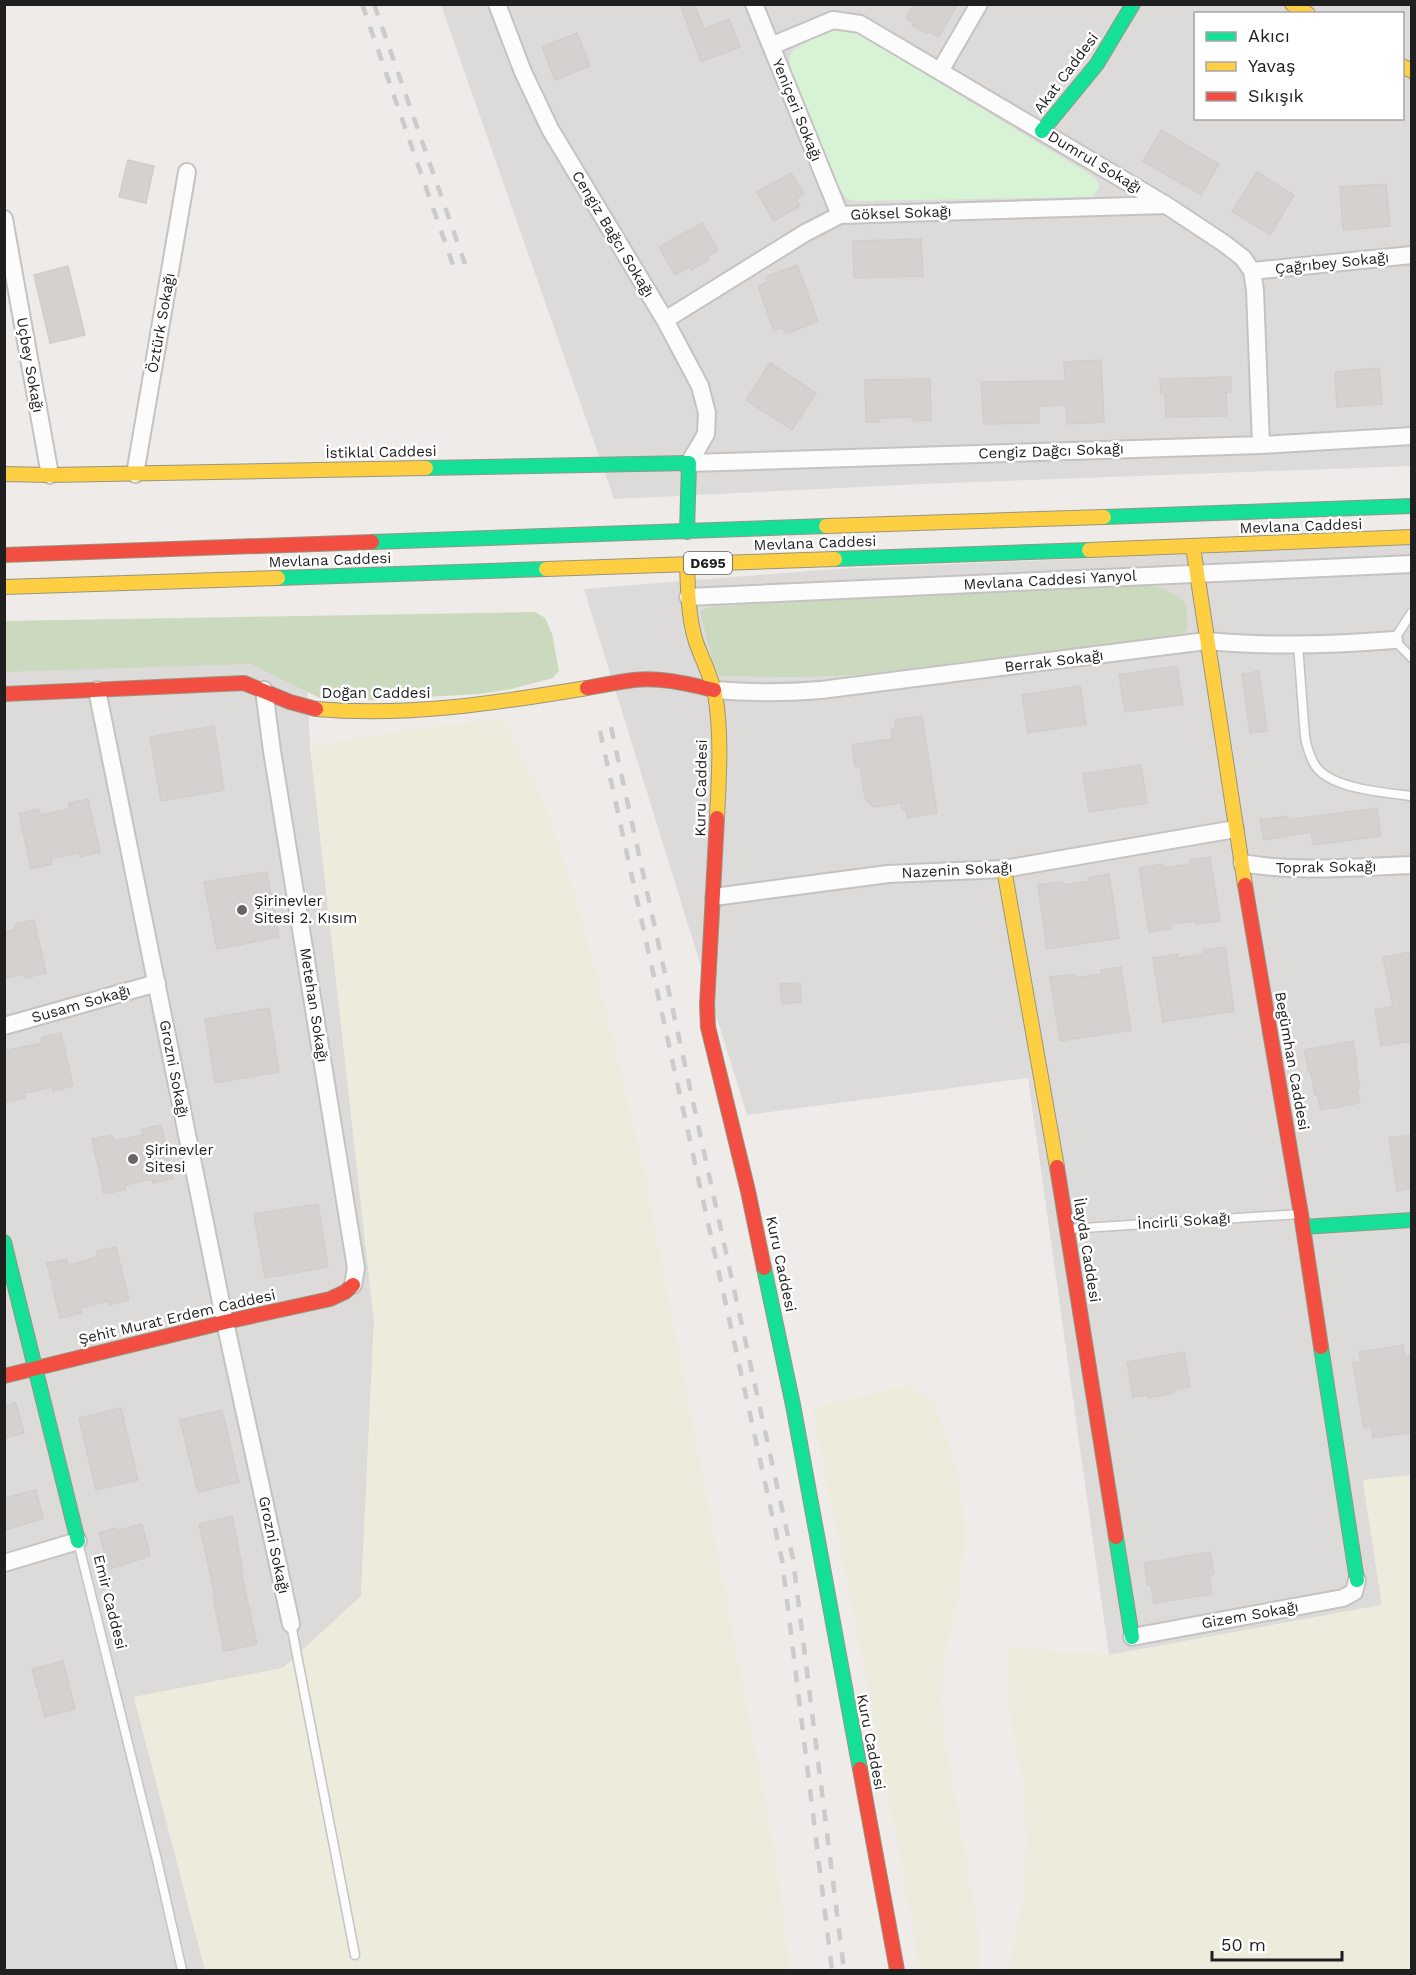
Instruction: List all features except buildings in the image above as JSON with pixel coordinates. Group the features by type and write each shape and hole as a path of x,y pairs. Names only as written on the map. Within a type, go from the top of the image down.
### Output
{"street":[{"name":"Cengiz Bağcı Sokağı","path":"497,4 523,72 550,129 665,320 700,386 707,413 706,434 690,463"},
{"name":"Yeniçeri Sokağı","path":"754,4 840,215"},
{"path":"940,71 979,4"},
{"name":"Akat Caddesi","path":"1042,131 1097,64 1133,4"},
{"path":"1292,4 1305,12"},
{"name":"Dumrul Sokağı","path":"771,46 834,20 860,24 1166,205 1225,244 1243,258 1252,271"},
{"name":"Öztürk Sokağı","path":"135,474 187,172"},
{"name":"Göksel Sokağı","path":"665,320 805,233 840,215 1166,205"},
{"name":"Uçbey Sokağı","path":"4,219 50,475"},
{"name":"Çağrıbey Sokağı","path":"1252,271 1412,255"},
{"path":"1252,271 1255,291 1261,444"},
{"name":"Cengiz Dağcı Sokağı","path":"690,463 1261,444 1412,436"},
{"path":"687,532 690,463"},
{"name":"İstiklal Caddesi","path":"4,474 135,474 690,463"},
{"name":"Mevlana Caddesi","path":"4,555 1412,507"},
{"name":"Mevlana Caddesi","path":"4,587 1193,547 1412,537"},
{"name":"Begümhan Caddesi","path":"1193,547 1235,829 1302,1220 1357,1580"},
{"name":"Kuru Caddesi","path":"687,564 688,597 695,639 714,690 719,737 714,897 707,1005 708,1027 751,1202 794,1405 850,1725 880,1872 897,1971"},
{"name":"Mevlana Caddesi Yanyol","path":"688,597 1412,564"},
{"name":"Berrak Sokağı","path":"714,690 785,693 882,683 1206,641 1298,645 1394,640"},
{"name":"Doğan Caddesi","path":"4,694 244,683 309,708 353,712 442,709 496,703 635,680 675,681 714,690"},
{"name":"Grozni Sokağı","path":"97,690 225,1322 291,1624"},
{"name":"Metehan Sokağı","path":"264,690 356,1268 353,1285"},
{"name":"Nazenin Sokağı","path":"714,897 888,874 1004,869 1235,829"},
{"name":"Toprak Sokağı","path":"1242,863 1304,870 1412,865"},
{"name":"İlayda Caddesi","path":"1004,869 1067,1229 1132,1637"},
{"name":"Susam Sokağı","path":"4,1026 156,983"},
{"path":"1302,1220 1412,1220"},
{"name":"Emir Caddesi","path":"4,1242 78,1541"},
{"name":"Şehit Murat Erdem Caddesi","path":"4,1376 330,1299 345,1292 353,1285"},
{"path":"4,1563 78,1541"},
{"name":"Gizem Sokağı","path":"1132,1637 1343,1598 1354,1592 1357,1580"}],"lane":[{"path":"1412,612 1394,640 1412,658"},
{"path":"1298,645 1305,737 1317,768 1333,780 1412,796"},
{"name":"İncirli Sokağı","path":"1067,1229 1302,1220"},
{"name":"Emir Caddesi","path":"78,1541 182,1971"},
{"path":"291,1624 355,1955"}],"shaded area":[{"path":"441,5 1411,5 1411,466 922,484 614,499"},
{"path":"1411,545 1412,1475 1363,1481 1382,1605 1109,1655 1028,1078 747,1115 584,589 834,569"},
{"path":"305,636 310,746 374,1321 361,1596 283,1668 134,1697 205,1970 5,1970 5,655"},
{"path":"504,719 544,803 578,906 606,1010 644,1172 769,1822 785,1926 789,1970 205,1970 134,1697 283,1668 361,1596 374,1321 310,746 419,728"},
{"path":"910,1385 928,1398 941,1422 955,1461 962,1497 965,1543 958,1595 944,1659 941,1696 945,1741 979,1933 979,1970 919,1970 914,1932 864,1665 812,1408"},
{"path":"1411,1475 1411,1970 1009,1970 1022,1905 1027,1840 1023,1780 1011,1721 1006,1647 1109,1655 1382,1605 1363,1480"}],"green space":[{"path":"834,30 851,30 862,36 1096,178 1099,187 1093,197 857,201 847,199 839,188 790,69 790,54 810,39"},
{"path":"1099,584 1146,585 1168,591 1186,604 1188,628 1184,633 1173,636 933,667 836,676 720,676 715,671 700,611 711,607"},
{"path":"535,612 545,618 552,634 559,671 553,678 511,689 479,694 372,700 320,698 251,664 5,672 4,621"}],"railway":[{"path":"362,4 454,268"},
{"path":"374,4 465,264"},
{"path":"611,727 793,1559 844,1970"},
{"path":"600,731 782,1560 832,1970"}],"traffic: fast":[{"path":"1042,131 1097,64 1133,4"},
{"path":"426,468 689,463 687,532"},
{"path":"1104,517 1412,506"},
{"path":"372,542 826,526"},
{"path":"835,559 1089,550"},
{"path":"278,578 546,569"},
{"path":"1303,1227 1412,1220"},
{"path":"4,1242 78,1541"},
{"path":"764,1268 793,1405 860,1769"},
{"path":"1321,1347 1357,1580"},
{"path":"1116,1537 1132,1637"}],"traffic: slow":[{"path":"1292,4 1305,12"},
{"path":"1404,67 1412,71"},
{"path":"4,474 426,468"},
{"path":"826,526 1104,517"},
{"path":"1089,550 1412,537"},
{"path":"1193,547 1245,885"},
{"path":"546,569 835,559"},
{"path":"687,564 691,623 715,694 719,724 717,818"},
{"path":"4,587 278,578"},
{"path":"316,709 418,710 520,699 587,688"},
{"path":"1004,869 1057,1167"}],"traffic: jam":[{"path":"4,555 372,542"},
{"path":"587,688 654,679 714,690"},
{"path":"4,694 244,683 290,702 316,709"},
{"path":"717,818 707,1005 708,1027 748,1191 764,1268"},
{"path":"1245,885 1301,1214 1321,1347"},
{"path":"1057,1167 1116,1537"},
{"path":"4,1376 330,1299 345,1292 353,1285"},
{"path":"860,1769 897,1970"}],"place":[{"name":"Şirinevler Sitesi 2. Kısım","path":"242,910"},
{"name":"Şirinevler Sitesi","path":"133,1159"}]}
